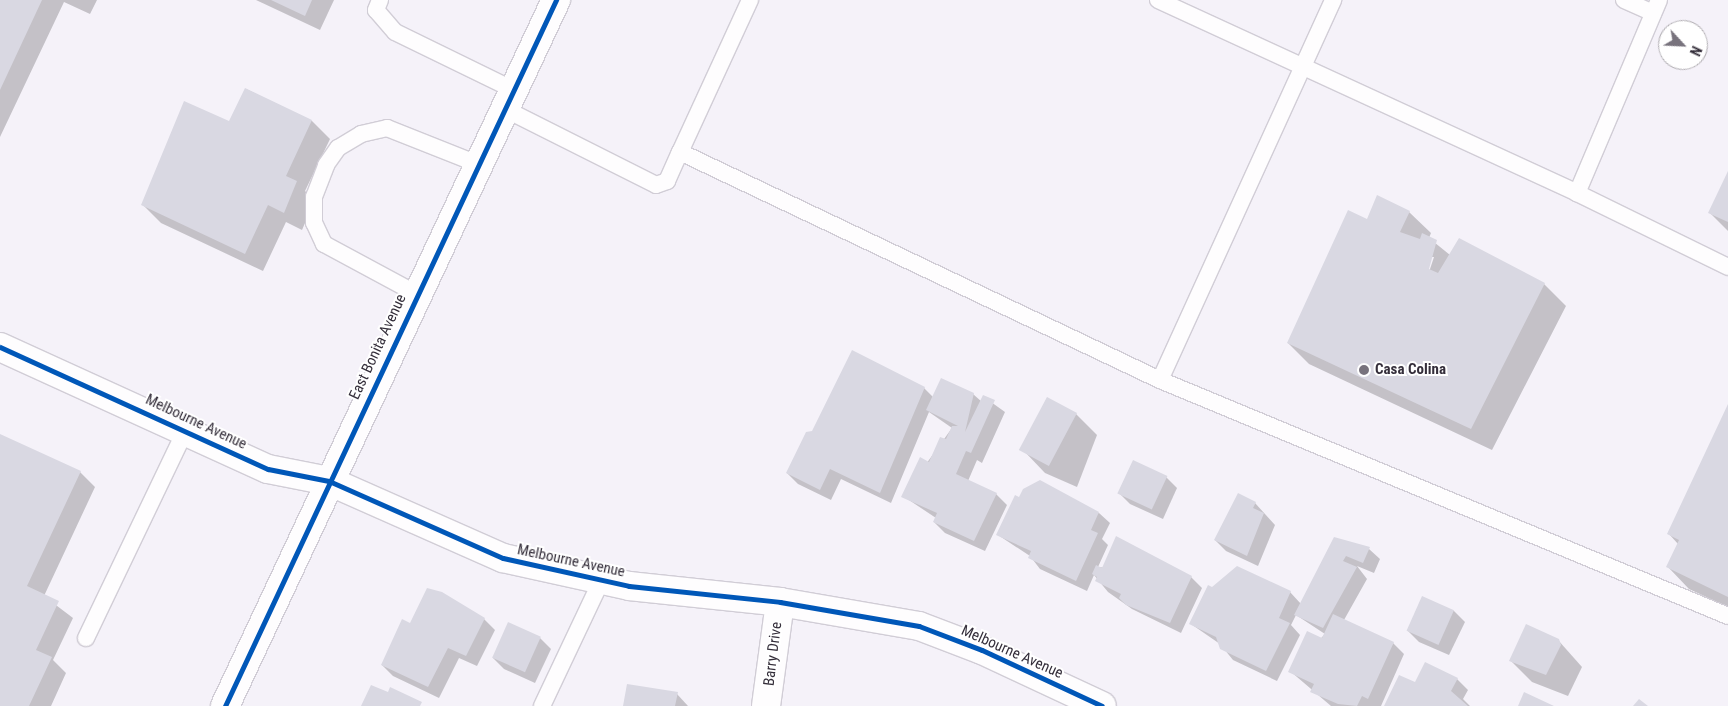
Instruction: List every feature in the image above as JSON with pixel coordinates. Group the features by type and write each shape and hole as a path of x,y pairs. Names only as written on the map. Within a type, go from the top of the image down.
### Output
{"street":[{"name":"East Bonita Avenue","path":"225,706 556,0"},
{"name":"Melbourne Avenue","path":"3,354 185,431 268,469 329,481 503,558 600,581 780,602 919,626 982,650 1102,706"},
{"name":"Barry Drive","path":"766,706 780,602"}],"lane":[{"path":"380,0 376,10 395,32 625,170 656,185 666,181 750,0"},
{"path":"1158,0 1577,193 1728,266"},
{"path":"1160,380 1333,0"},
{"path":"1577,193 1656,7 1624,0"},
{"path":"417,294 324,244 314,223 314,197 326,165 338,148 360,134 387,128 478,164"},
{"path":"680,152 1160,380 1728,616"},
{"path":"86,638 185,431"},
{"path":"542,706 600,581"}],"building":[{"path":"0,0 42,0 0,90"},
{"path":"271,0 312,0 305,16"},
{"path":"245,88 312,120 286,176 297,181 284,213 268,205 245,254 141,205 184,101 229,121"},
{"path":"1728,171 1728,222 1708,213"},
{"path":"1377,195 1410,211 1400,232 1420,239 1422,233 1437,240 1429,269 1438,273 1459,238 1545,283 1471,429 1287,343 1348,210 1367,219"},
{"path":"852,350 925,387 880,493 830,469 820,490 786,473 806,432 812,431"},
{"path":"941,378 974,393 965,432 983,395 995,400 971,453 966,451 956,474 997,493 974,541 933,522 937,513 901,497 920,457 929,462 940,437 946,439 952,426 958,426 926,410"},
{"path":"1047,397 1077,413 1049,466 1019,450"},
{"path":"1728,404 1728,597 1666,567 1679,540 1667,534"},
{"path":"0,434 81,471 27,586 59,601 36,650 52,657 29,706 0,706"},
{"path":"1133,460 1167,476 1152,510 1117,494"},
{"path":"1040,480 1099,512 1091,530 1098,533 1076,581 1028,558 1031,551 996,535 1015,495 1019,497 1023,489"},
{"path":"1238,493 1256,502 1253,508 1264,513 1247,556 1214,540"},
{"path":"1116,536 1192,576 1170,623 1126,605 1119,598 1121,594 1095,581 1097,577 1092,574 1096,565 1102,568"},
{"path":"1334,537 1370,547 1363,563 1346,556 1343,561 1357,567 1323,628 1294,615"},
{"path":"1237,566 1291,591 1279,618 1290,623 1266,671 1220,649 1216,637 1189,624 1208,585 1212,587"},
{"path":"427,588 442,592 485,618 466,656 448,648 428,687 381,665 402,619 410,623"},
{"path":"1422,596 1454,610 1439,645 1407,631"},
{"path":"1333,614 1394,642 1368,699 1362,696 1357,706 1338,704 1310,692 1314,684 1288,672 1307,631 1322,638"},
{"path":"508,622 541,637 525,672 492,658"},
{"path":"1526,624 1559,639 1561,645 1546,675 1509,661"},
{"path":"1425,662 1458,678 1451,691 1468,706 1384,706 1399,675 1415,682"},
{"path":"627,684 678,692 675,706 623,706"},
{"path":"371,685 388,692 390,687 422,702 420,706 361,706"},
{"path":"1524,692 1554,706 1518,706"},
{"path":"1639,699 1648,706 1633,706"}],"cycle path":[{"path":"225,706 556,0"},
{"path":"0,347 268,469 329,481 503,558 629,586 780,602 919,626 982,650 1102,706"}],"place":[{"name":"Casa Colina","path":"1364,370"}]}
